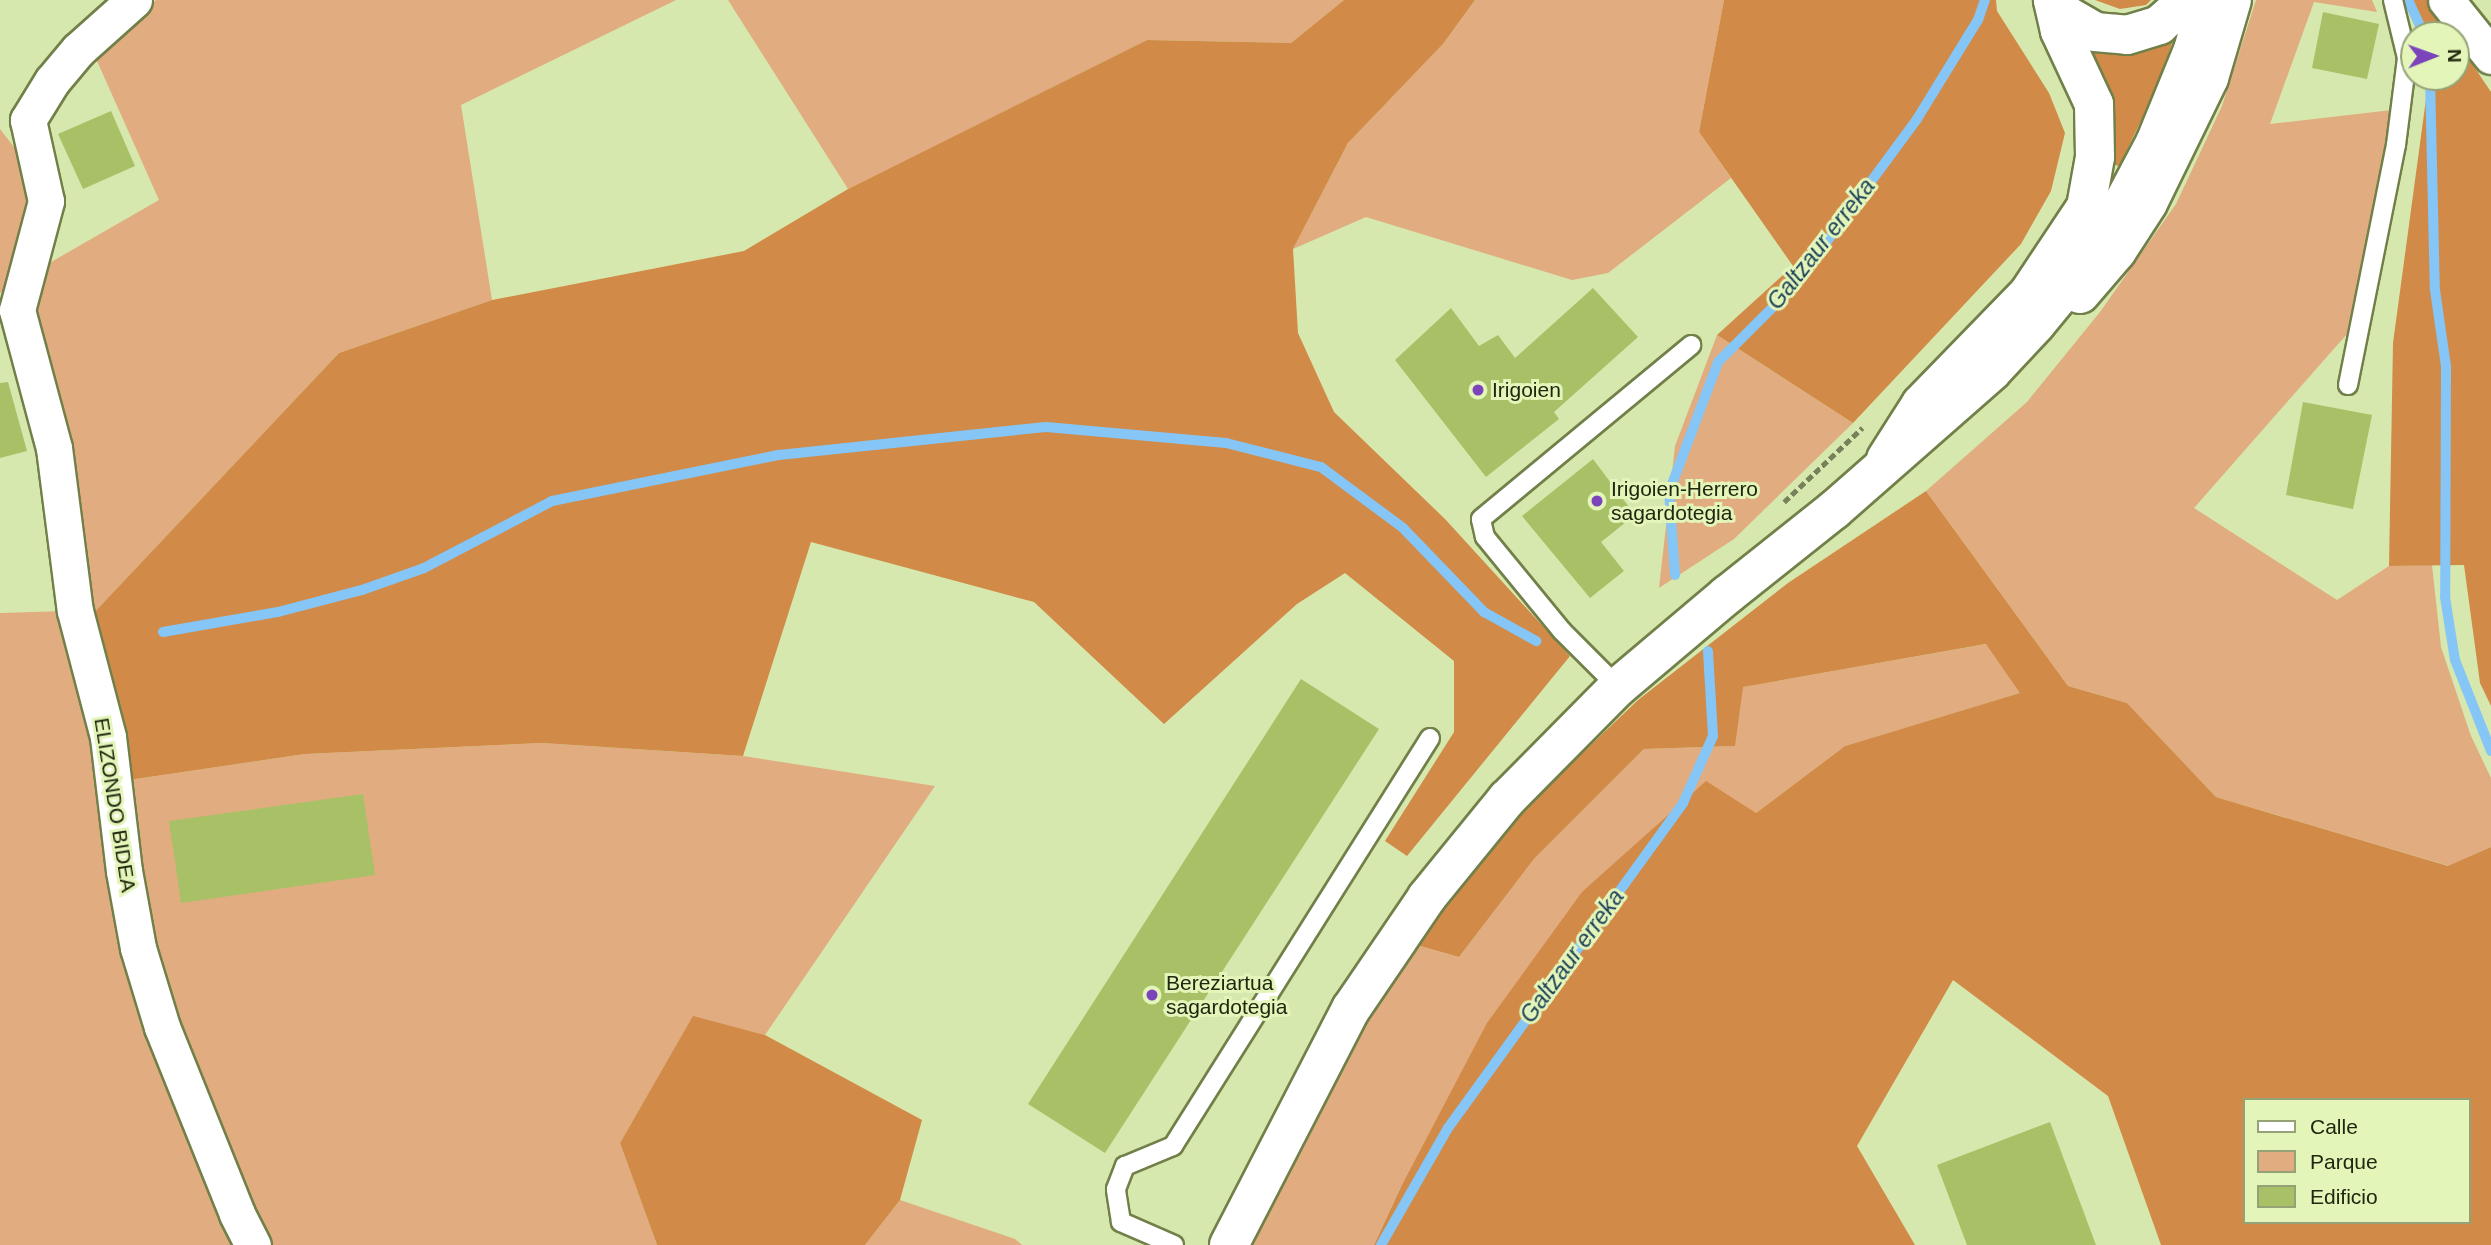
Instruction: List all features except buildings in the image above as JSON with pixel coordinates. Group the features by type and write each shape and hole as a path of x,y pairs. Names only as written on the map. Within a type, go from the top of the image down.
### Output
{"main road":[{"path":"2053,0 2066,15 2095,32 2127,35 2159,25 2175,12 2180,0"},
{"path":"1881,471 1921,404 2028,294 2086,207 2095,157 2094,104 2060,31 2053,0"},
{"path":"1229,1245 1351,1009 1427,897 1507,799 1618,687 1881,471 1992,371 2036,324 2087,262 2132,187 2176,93 2207,0"},
{"path":"2036,324 2058,316 2087,287 2117,251 2148,203 2209,78 2232,0"}],"street":[{"name":"ELIZONDO BIDEA","path":"134,0 78,50 52,81 14,114 46,201 8,310 54,448 75,611 108,737 124,871 138,948 162,1027 237,1214 253,1245"},
{"path":"2446,0 2491,56"}],"lane":[{"path":"2348,384 2396,145 2407,58 2393,0"},
{"path":"1618,687 1562,631 1485,537 1480,519 1691,345"},
{"path":"1174,1245 1121,1222 1116,1189 1125,1166 1173,1146 1430,738"}],"green space":[{"path":"156,0 676,0 461,105 492,300 339,353 89,618 28,311 39,269 159,200 93,52"},
{"path":"728,0 1344,0 1291,43 1147,40 848,189"},
{"path":"1475,0 1724,0 1699,132 1731,178 1608,273 1572,280 1366,217 1293,249 1348,143 1443,44"},
{"path":"2256,0 2372,0 2377,12 2314,2 2270,124 2392,110 2347,334 2194,508 2337,600 2389,566 2432,565 2441,647 2471,736 2491,778 2491,847 2449,866 2216,797 2127,703 2068,686 1926,491 2027,402 2100,312 2176,204 2222,106"},
{"path":"0,129 25,161 34,199 13,286 0,293"},
{"path":"1717,335 1853,423 1734,539 1659,588 1675,446"},
{"path":"65,611 101,753 239,1245 0,1245 0,613"},
{"path":"1987,644 2021,693 1845,746 1756,813 1401,1187 1374,1245 1248,1245 1337,1070 1413,944 1459,957 1534,859 1644,749 1734,746 1742,687"},
{"path":"542,743 743,756 935,786 765,1035 693,1017 620,1143 657,1245 266,1245 152,965 122,781 305,754"},
{"path":"900,1200 1015,1239 1022,1245 865,1245"}],"shaded area":[{"path":"1344,0 1475,0 1443,44 1348,143 1293,249 1298,333 1334,412 1445,519 1570,656 1407,856 1385,841 1454,732 1454,661 1345,573 1297,604 1164,724 1034,602 811,542 743,756 542,743 305,754 122,781 89,618 339,353 492,300 744,251 848,189 1147,40 1291,43"},
{"path":"1724,0 1996,0 1997,11 2049,93 2065,133 2051,191 2021,244 1853,423 1717,335 1793,266 1699,132"},
{"path":"2095,0 2151,0 2146,5 2120,9"},
{"path":"2405,0 2428,0 2442,21 2413,21"},
{"path":"2174,37 2157,88 2119,166 2109,164 2106,89 2093,52 2135,53"},
{"path":"2470,61 2491,92 2491,706 2480,683 2464,565 2389,566 2393,343 2427,91 2470,91"},
{"path":"1926,491 2068,686 2127,703 2216,797 2448,866 2491,847 2491,1245 2161,1245 2108,1096 1953,980 1857,1146 1915,1245 1374,1245 1401,1187 1487,1023 1582,892 1706,781 1756,813 1845,746 2020,693 1986,644 1743,687 1735,746 1644,749 1534,859 1459,957 1413,944 1484,847 1638,700 1788,583"},
{"path":"693,1016 765,1035 922,1120 900,1200 865,1245 657,1245 620,1143"}],"waterway":[{"name":"Galtzaur erreka","path":"1675,575 1669,492 1718,362 1794,286 1917,119 1978,20 1985,0"},
{"path":"2408,0 2418,21"},
{"path":"2430,91 2435,290 2446,366 2445,597 2455,660 2491,751"},
{"path":"163,632 278,612 362,590 424,568 552,501 779,455 1046,427 1226,443 1321,467 1403,528 1484,612 1536,641"},
{"name":"Galtzaur erreka","path":"1381,1245 1448,1128 1683,803 1713,736 1708,651"}],"place":[{"name":"Irigoien","path":"1478,390"},
{"name":"Irigoien-Herrero sagardotegia","path":"1597,501"},
{"name":"Bereziartua sagardotegia","path":"1152,995"}]}
